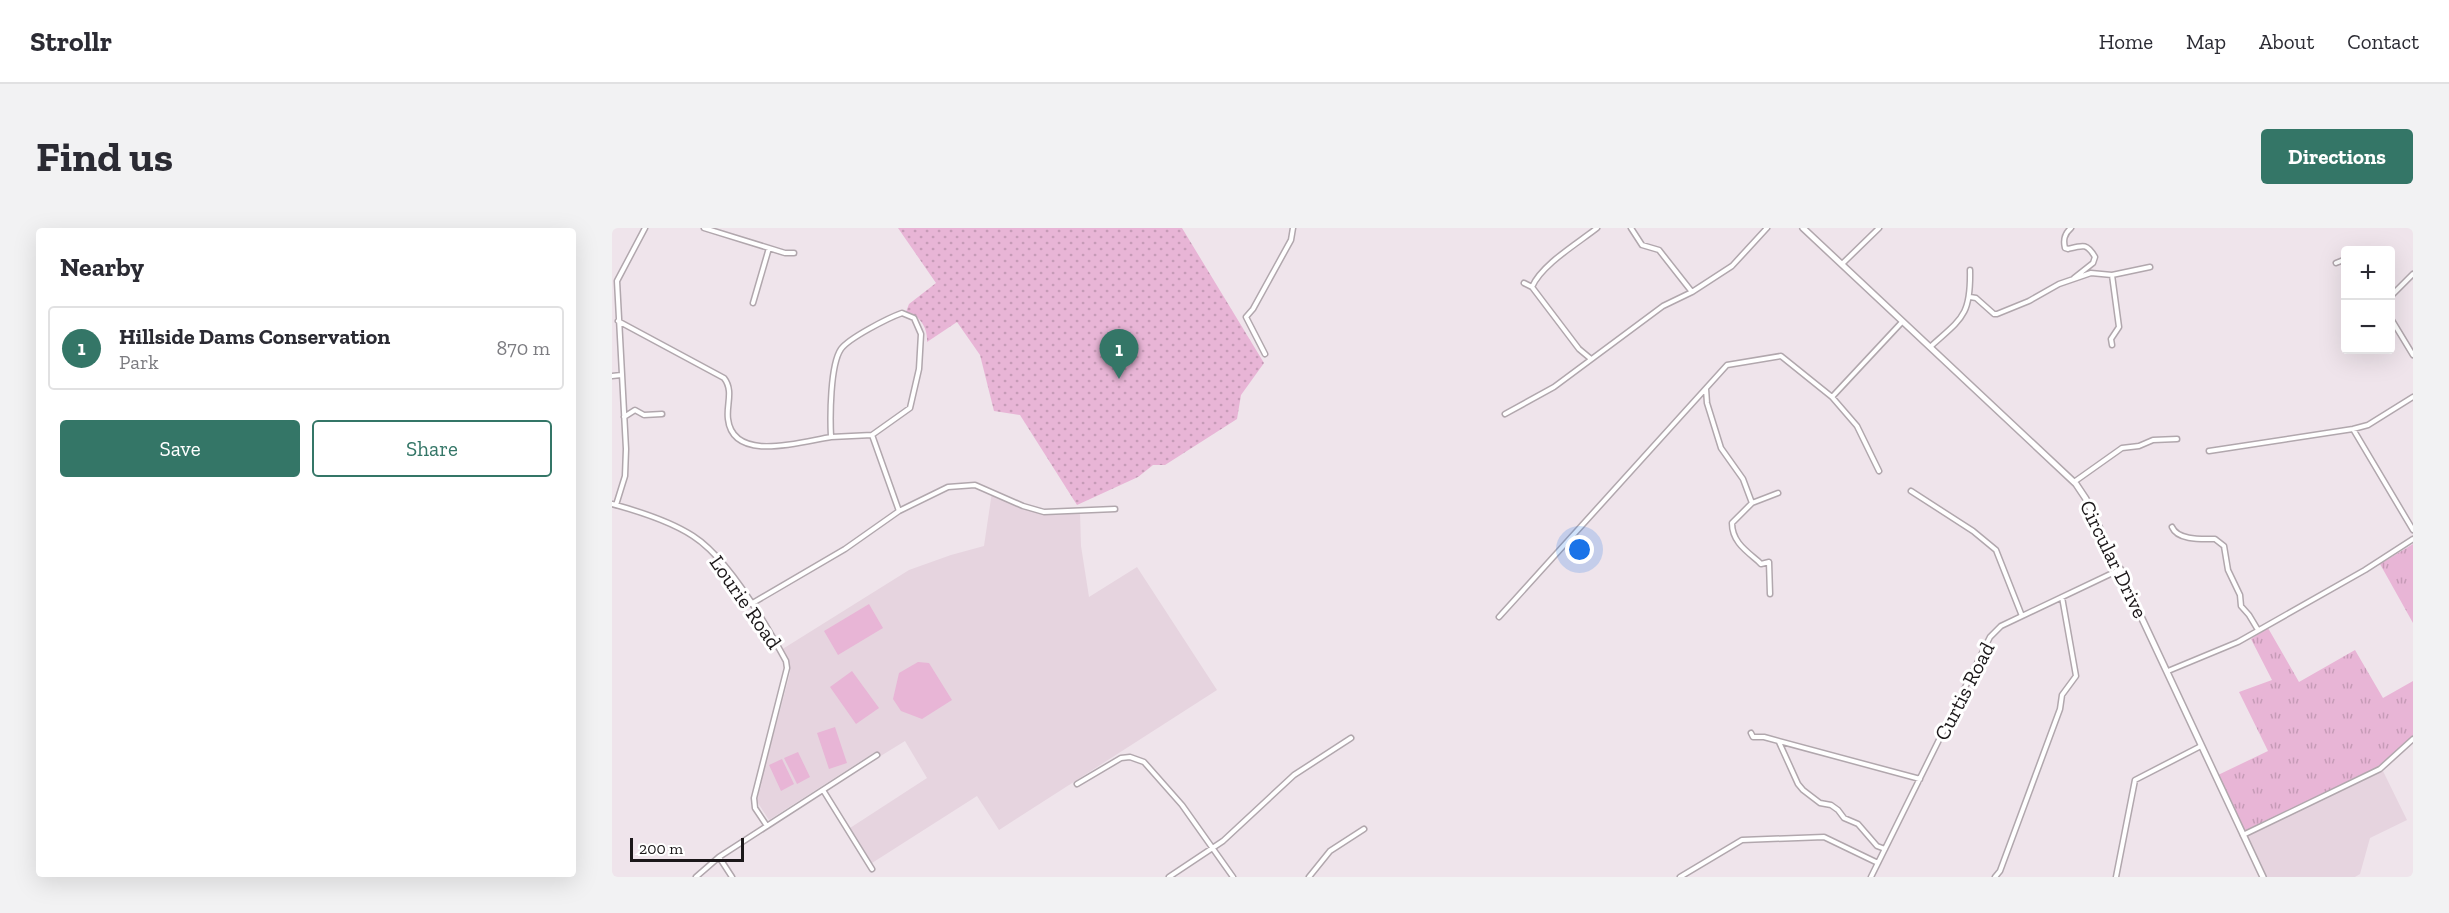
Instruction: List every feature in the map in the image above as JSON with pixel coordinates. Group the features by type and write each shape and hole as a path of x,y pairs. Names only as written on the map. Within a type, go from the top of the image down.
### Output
{"street":[{"path":"614,504 626,466 614,286 645,228"},
{"path":"704,228 785,254 794,253"},
{"path":"1265,354 1246,317 1253,309 1291,240 1293,228"},
{"path":"1532,287 1545,269 1597,228"},
{"path":"1631,228 1642,245 1659,250 1692,292"},
{"path":"1506,414 1554,387 1663,306 1692,292 1732,266 1767,228"},
{"name":"Circular Drive","path":"1803,228 2073,482 2086,499 2121,569 2263,877"},
{"path":"1842,265 1879,228"},
{"path":"2071,228 2066,232 2063,241 2065,248 2089,246 2095,257 2093,263 2073,279"},
{"path":"753,303 769,248"},
{"path":"2336,263 2341,261"},
{"path":"1970,297 1976,298 1994,314 1997,314 2029,301 2058,284 2091,273 2112,275 2150,267"},
{"path":"1930,348 1964,316 1970,297 1970,270"},
{"path":"2395,293 2413,274"},
{"path":"2112,275 2119,327 2110,339 2112,345"},
{"path":"1524,283 1532,287 1579,349 1591,359"},
{"path":"618,320 724,378 728,383 729,392 729,424 741,440 750,445 769,448 831,437 872,435 904,414 914,401 919,369 921,334 914,318 902,313 846,344 839,352 830,405 831,437"},
{"path":"1832,398 1902,322"},
{"path":"2395,324 2413,355"},
{"path":"1500,617 1727,365 1781,356 1832,398 1857,426 1879,471"},
{"path":"612,376 621,375"},
{"path":"1706,388 1707,403 1720,448 1743,479 1752,503"},
{"path":"2209,451 2353,429 2368,425 2413,397"},
{"path":"624,417 635,410 644,415 662,414"},
{"path":"2353,429 2413,530"},
{"path":"872,435 899,511"},
{"path":"2073,482 2122,448 2139,446 2153,440 2177,439"},
{"path":"751,604 845,549 899,511 937,491 967,484 987,489 1023,506 1044,512 1115,509"},
{"path":"1911,491 1973,531 1996,550 2022,616"},
{"path":"1770,594 1769,562 1761,564 1738,542 1732,533 1732,523 1752,503 1778,493"},
{"name":"Lourie Road","path":"614,504 680,529 699,540 724,564 751,604 787,666 754,798 755,808 767,826"},
{"path":"2172,528 2180,536 2202,541 2215,538 2224,546 2228,570 2240,595 2241,606 2258,630"},
{"path":"2168,671 2238,642 2365,570 2413,539"},
{"name":"Curtis Road","path":"1871,877 1990,637 2001,626 2121,569"},
{"path":"1995,877 2000,871 2056,720 2062,694 2076,676 2062,597"},
{"path":"1751,733 1754,737 1779,741 1920,779"},
{"path":"1169,877 1214,848 1294,775 1351,738"},
{"path":"2242,835 2380,769 2413,739"},
{"path":"1779,741 1798,784 1803,790 1820,803 1831,805 1844,818 1858,824 1877,846 1885,849"},
{"path":"2116,877 2136,780 2202,746"},
{"path":"696,877 719,857 877,755"},
{"path":"1077,784 1118,759 1141,760 1182,805 1233,877"},
{"path":"823,790 872,869"},
{"path":"1309,877 1330,851 1364,829"},
{"path":"1680,877 1742,840 1824,837 1878,863"},
{"path":"719,857 732,877"}],"shaded area":[{"path":"992,492 1044,513 1080,512 1081,546 1089,597 1137,567 1217,690 999,830 977,796 872,863 850,828 927,778 905,741 879,757 875,752 769,820 756,800 790,673 789,662 781,650 909,570 984,546"},
{"path":"2383,771 2407,820 2370,838 2360,874 2355,877 2266,877 2245,837"}],"green space":[{"path":"898,228 1182,228 1264,363 1241,395 1237,419 1165,465 1153,465 1138,477 1077,505 1020,415 994,411 980,355 957,322 927,342 922,323 915,316 906,312 909,304 936,283"},
{"path":"2413,544 2413,623 2380,564"},
{"path":"869,604 883,628 838,655 824,631"},
{"path":"2268,628 2299,682 2355,650 2383,698 2413,681 2413,736 2379,768 2247,831 2242,829 2218,775 2268,751 2239,692 2272,680 2251,639"},
{"path":"918,662 929,663 952,700 922,719 901,711 893,699 899,673"},
{"path":"852,671 879,708 856,724 830,687"},
{"path":"835,727 847,763 829,769 817,733"},
{"path":"798,752 810,777 797,784 784,758"},
{"path":"782,759 794,784 781,791 769,765"}],"place":[{"name":"Hillside Dams Conservation","path":"1119,379"}]}
